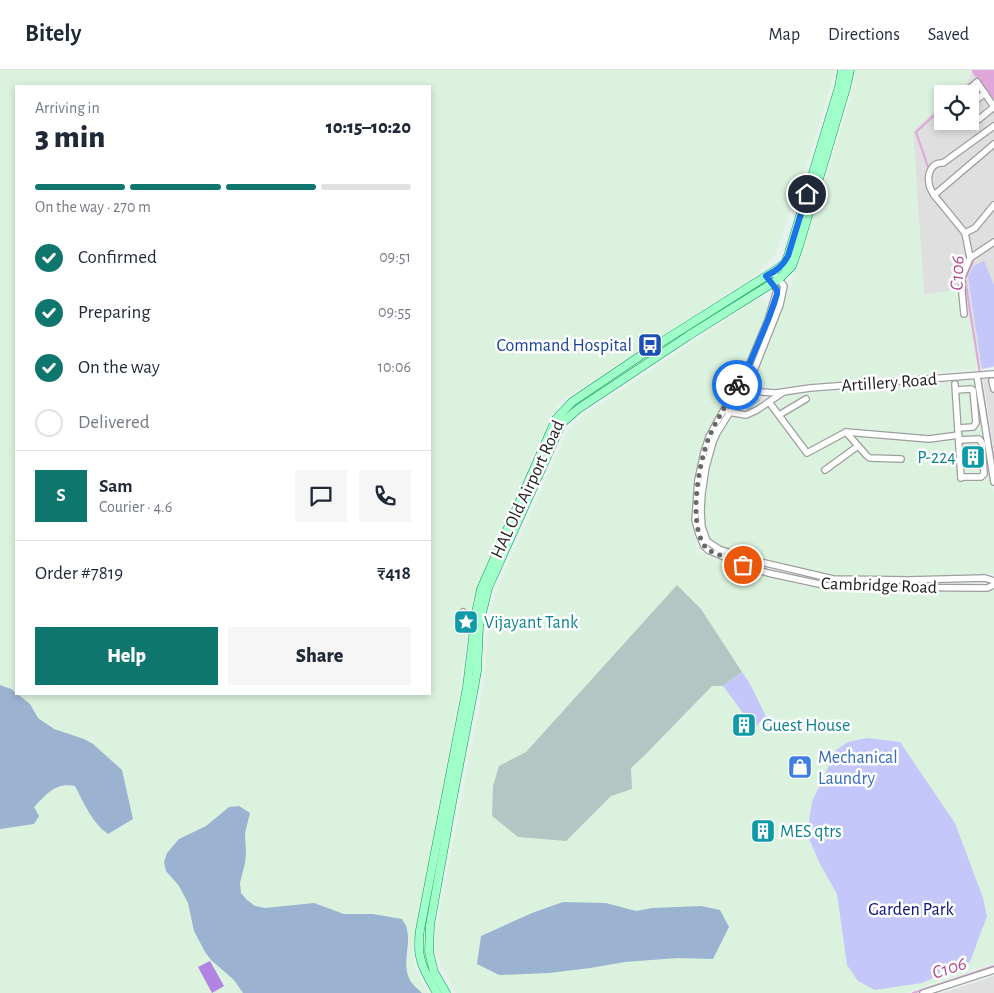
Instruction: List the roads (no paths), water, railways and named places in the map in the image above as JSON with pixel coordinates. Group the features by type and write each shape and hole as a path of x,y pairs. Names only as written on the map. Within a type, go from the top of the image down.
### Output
{"main road":[{"name":"HAL Old Airport Road","path":"437,993 425,972 418,948 467,686 476,613 556,419 572,402 785,263 839,87 842,70"},
{"name":"HAL Old Airport Road","path":"446,993 434,972 429,952 430,925 477,671 485,590 562,423 578,409 688,336 776,281 792,266 850,70"}],"street":[{"path":"979,85 994,107 979,119"},
{"path":"979,97 984,93"},
{"path":"964,314 961,282 970,258 967,232 928,186 929,175 934,165 943,163 994,126"},
{"path":"934,195 994,144"},
{"path":"967,232 975,228 994,205"},
{"path":"970,258 994,242"},
{"path":"770,274 776,281"},
{"name":"Cambridge Road","path":"776,281 777,294 768,320 749,365 710,436 704,452 698,480 695,520 704,546 708,550 743,565 768,573 833,587 987,588 994,585"},
{"name":"Cambridge Road","path":"776,281 784,286 780,305 747,385 713,442 706,467 701,511 702,527 710,544 744,558 833,579 985,578 994,581"},
{"name":"Artillery Road","path":"739,382 762,392 776,393 810,388 994,374"},
{"path":"978,376 994,482"},
{"path":"992,381 994,389"},
{"path":"769,402 807,453 846,432 929,439 959,438 979,439 982,443 984,474 981,477 961,478 959,438 958,428 956,387 971,389 973,390 976,423 973,427 958,428"},
{"name":"Artillery Road","path":"723,412 746,415 784,392"},
{"path":"779,415 806,399"},
{"path":"846,432 870,458 900,458"},
{"path":"826,470 858,446"},
{"path":"923,993 994,970"}],"waterway":[{"name":"C106","path":"969,85 977,78"},
{"name":"C106","path":"929,170 916,132 934,115"},
{"name":"C106","path":"937,194 944,202"},
{"name":"C106","path":"972,259 973,262 965,279 994,463"},
{"name":"C106","path":"913,993 994,966"}],"place":[{"name":"Command Hospital","path":"650,345"},
{"name":"P-224","path":"973,457"},
{"name":"Vijayant Tank","path":"466,622"},
{"name":"Guest House","path":"744,725"},
{"name":"Mechanical Laundry","path":"800,767"},
{"name":"MES qtrs","path":"763,831"}],"park label":[{"name":"Garden Park","path":"911,909"}]}
